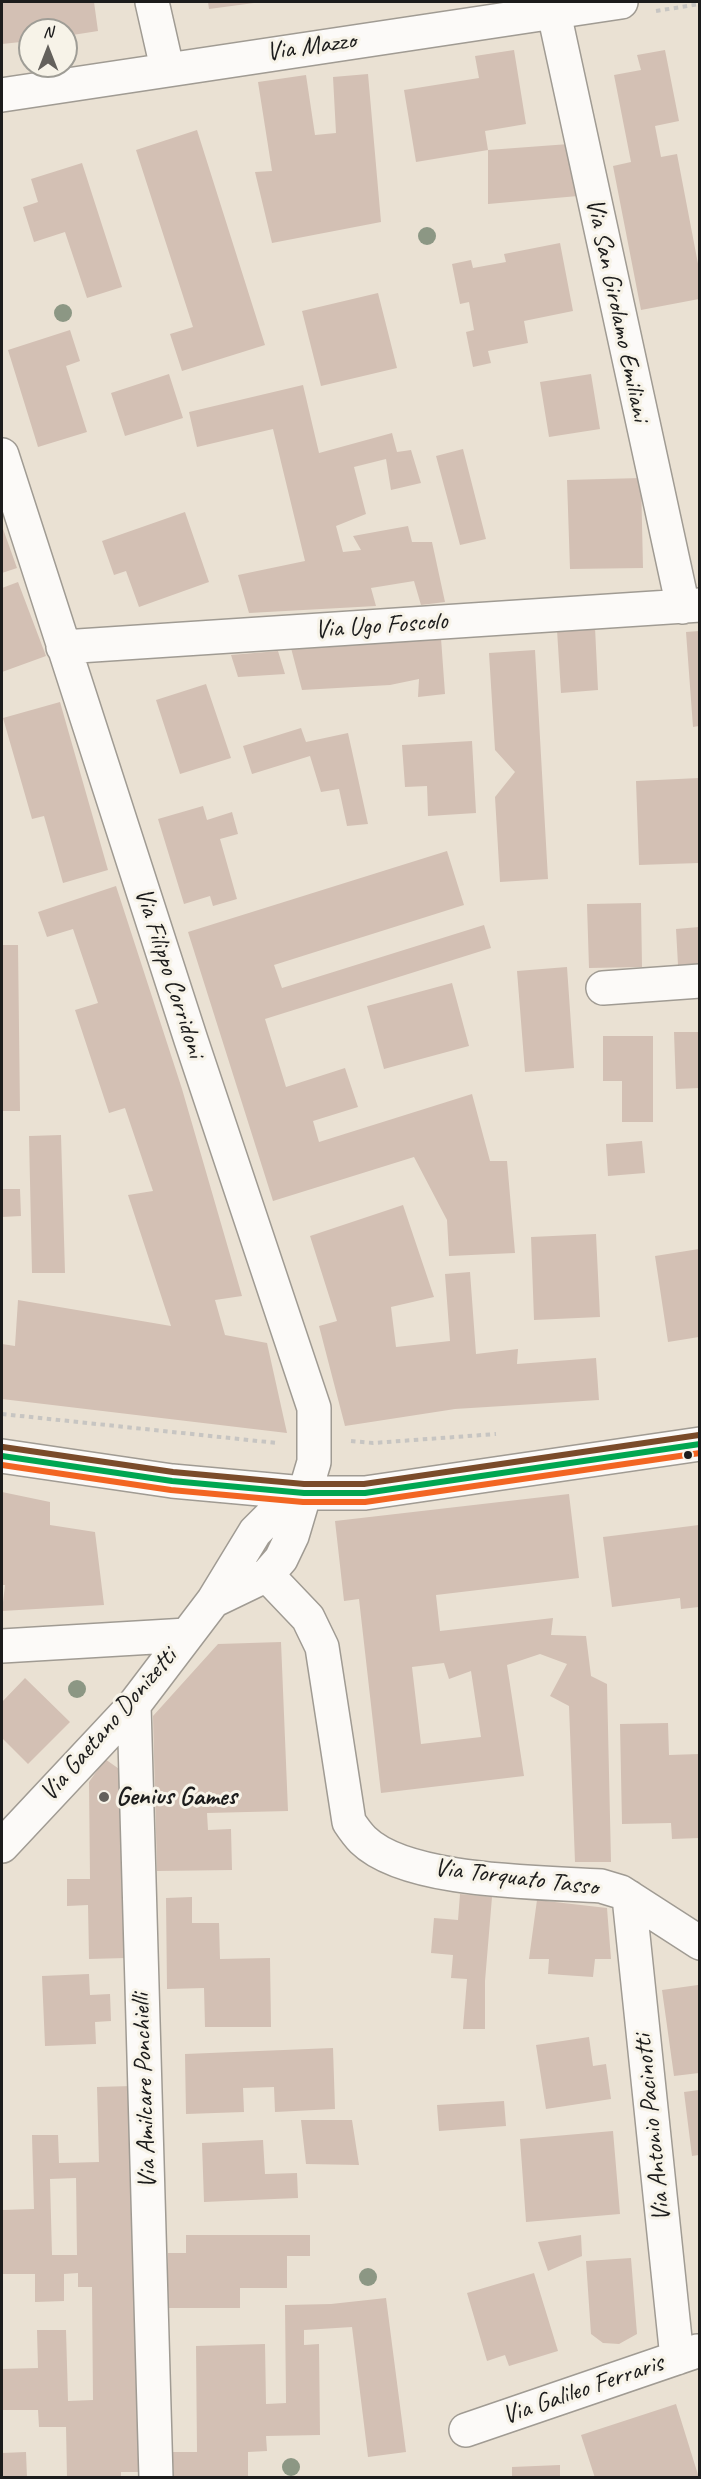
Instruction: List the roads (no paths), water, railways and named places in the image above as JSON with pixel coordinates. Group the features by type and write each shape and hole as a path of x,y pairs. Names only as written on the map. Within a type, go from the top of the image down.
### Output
{"street":[{"path":"152,2 167,68"},
{"name":"Via Mazzo","path":"2,95 167,68 621,2"},
{"name":"Via San Girolamo Emiliani","path":"554,13 691,606"},
{"name":"Via Filippo Corridoni","path":"2,454 63,647 314,1408 316,1439 314,1462 292,1536 281,1559 267,1575"},
{"name":"Via Ugo Foscolo","path":"63,647 691,606"},
{"path":"603,988 699,981"},
{"path":"2,1456 172,1481 304,1493 365,1492 699,1444"},
{"name":"Via Gaetano Donizetti","path":"2,1846 134,1705 213,1600 255,1532 272,1515 304,1493"},
{"path":"213,1600 267,1575"},
{"name":"Via Torquato Tasso","path":"267,1575 308,1618 322,1647 349,1822 363,1841 388,1857 415,1866 473,1877 601,1886 621,1892 699,1943"},
{"path":"2,1646 187,1635"},
{"name":"Via Amilcare Ponchielli","path":"134,1705 156,2478"},
{"name":"Via Antonio Pacinotti","path":"629,1897 688,2354"},
{"name":"Via Galileo Ferraris","path":"466,2430 688,2354"}],"place":[{"name":"Genius Games","path":"104,1797"}]}
